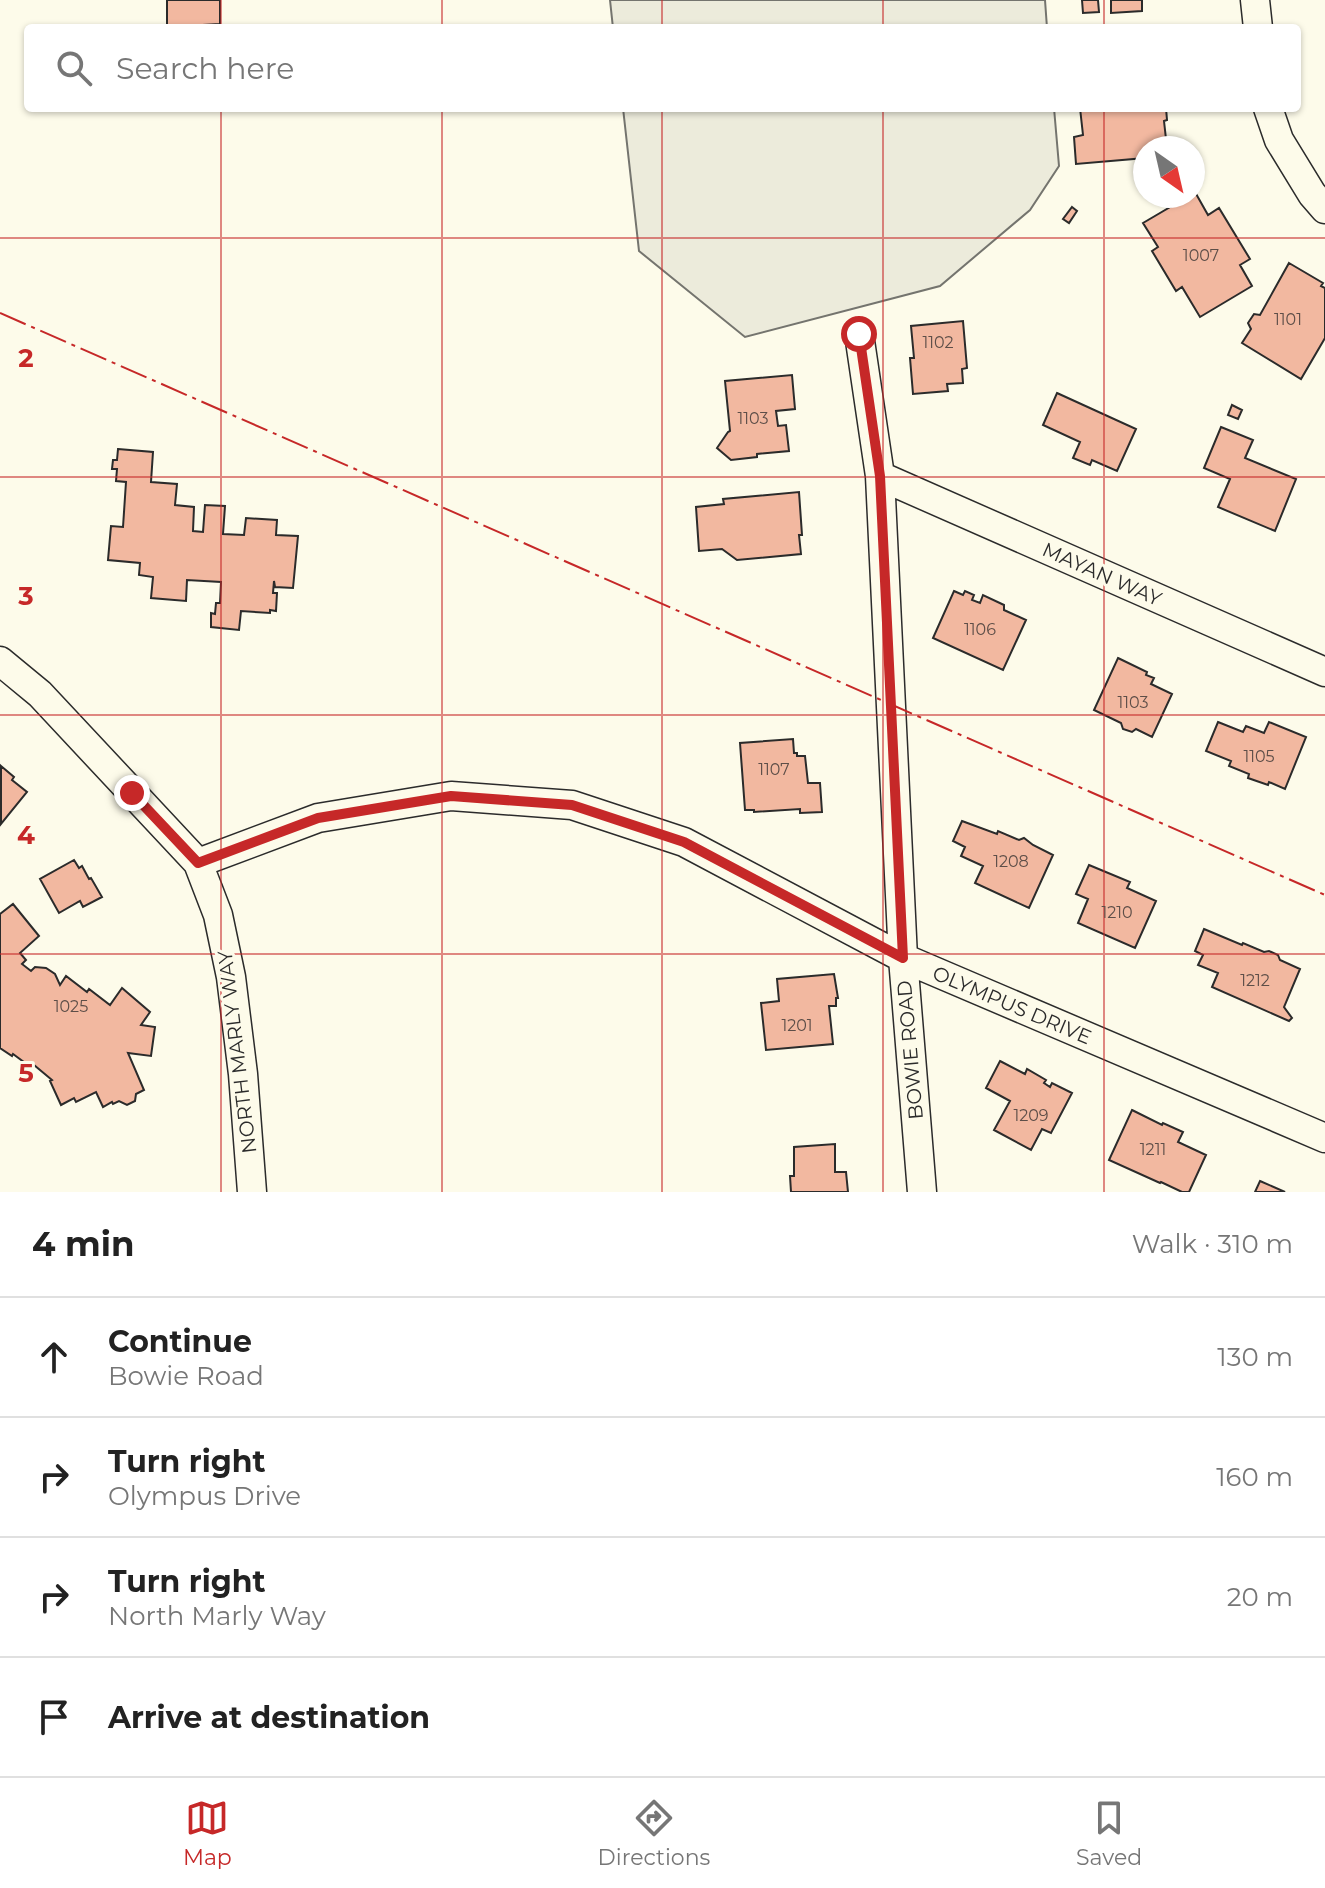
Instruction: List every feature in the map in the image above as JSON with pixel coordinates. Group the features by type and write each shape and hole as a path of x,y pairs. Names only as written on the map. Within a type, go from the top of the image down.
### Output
{"street":[{"path":"1255,0 1258,24"},
{"path":"1269,112 1279,140 1312,194 1325,209"},
{"name":"BOWIE ROAD","path":"859,334 880,476 903,958 922,1192"},
{"name":"MAYAN WAY","path":"880,476 1325,672"},
{"name":"NORTH MARLY WAY","path":"0,661 40,694 198,863 218,915 231,977 243,1074 252,1192"},
{"name":"OLYMPUS DRIVE","path":"198,863 318,818 451,796 572,805 684,842 903,958 1325,1138"}],"shaded area":[{"path":"610,0 1045,0 1047,24 613,24"},
{"path":"623,112 1054,112 1059,166 1030,210 940,286 745,337 639,251"}],"building":[{"path":"167,0 220,0 220,24 167,24"},
{"path":"1082,0 1098,0 1099,12 1083,13"},
{"path":"1111,0 1142,0 1142,11 1111,13"},
{"path":"1080,112 1166,112 1166,136 1133,136 1133,159 1076,164 1074,137 1083,135"},
{"path":"1072,207 1077,211 1069,223 1063,219"},
{"path":"1169,208 1204,208 1208,215 1219,208 1250,259 1240,265 1252,286 1200,317 1182,287 1176,291 1152,251 1158,247 1143,223"},
{"path":"1289,263 1323,283 1321,286 1325,288 1325,338 1301,379 1242,343 1251,329 1248,323 1254,314 1260,315"},
{"path":"963,321 967,368 962,369 963,383 947,384 948,391 913,394 911,326"},
{"path":"792,375 795,409 776,411 778,426 786,425 789,451 731,460 717,448 730,431 725,381"},
{"path":"1057,393 1136,429 1117,471 1092,460 1090,465 1073,458 1080,442 1043,425"},
{"path":"1232,405 1242,410 1238,419 1228,415"},
{"path":"1221,427 1253,440 1245,458 1296,479 1275,531 1218,507 1230,479 1204,468"},
{"path":"118,449 153,452 151,482 177,484 175,505 194,507 193,531 203,532 205,505 225,506 223,534 244,535 246,518 277,520 276,535 298,536 293,588 275,587 274,581 276,611 241,611 239,630 211,627 211,613 215,614 216,603 220,603 221,582 187,580 186,601 151,598 153,577 139,575 140,563 108,560 111,526 123,527 126,482 116,481 117,469 112,469"},
{"path":"799,492 801,554 737,560 722,549 699,551 696,507 724,504 723,499"},
{"path":"954,591 974,595 972,600 980,603 983,595 1004,605 1004,610 1026,620 1003,670 933,638"},
{"path":"1118,658 1147,672 1146,675 1154,678 1151,684 1172,694 1152,737 1136,729 1132,732 1123,729 1121,723 1094,710"},
{"path":"1218,722 1243,732 1246,726 1264,733 1269,722 1306,737 1285,789 1248,778 1249,774 1229,766 1231,761 1206,751"},
{"path":"793,739 794,753 805,756 808,783 820,783 822,812 800,813 800,809 745,810 740,743"},
{"path":"1,766 27,792 1,824"},
{"path":"962,821 997,834 998,831 1019,840 1024,838 1053,855 1029,908 975,883 983,866 961,856 965,847 953,841"},
{"path":"74,860 79,868 82,866 102,897 83,907 80,901 59,913 40,879"},
{"path":"1089,865 1130,882 1127,888 1156,901 1135,948 1078,923 1088,899 1076,894"},
{"path":"13,904 39,936 20,953 26,960 22,964 31,971 35,967 46,968 55,974 60,985 66,976 110,1005 122,988 150,1012 141,1025 155,1027 151,1056 128,1053 144,1090 136,1094 135,1101 127,1105 112,1102 103,1107 96,1092 76,1102 74,1098 61,1105 52,1080 34,1065 32,1068 0,1048 0,914"},
{"path":"1204,929 1242,945 1269,951 1300,969 1284,1007 1292,1018 1289,1021 1212,987 1218,973 1198,965 1203,955 1195,951"},
{"path":"834,974 838,998 836,1006 829,1006 833,1044 766,1050 761,1003 779,1001 777,979"},
{"path":"1000,1061 1025,1074 1027,1069 1046,1080 1044,1083 1050,1087 1052,1083 1072,1093 1051,1133 1042,1129 1031,1150 994,1130 1010,1101 986,1088"},
{"path":"1132,1110 1183,1132 1178,1142 1206,1155 1189,1192 1182,1192 1109,1160"},
{"path":"835,1144 835,1172 846,1172 848,1192 791,1192 794,1147"},
{"path":"1260,1181 1285,1192 1255,1192"}],"power":[{"path":"0,313 1325,895"}],"route":[{"path":"132,793 198,863 318,818 451,796 572,805 684,842 903,958 880,476 859,334"}]}
